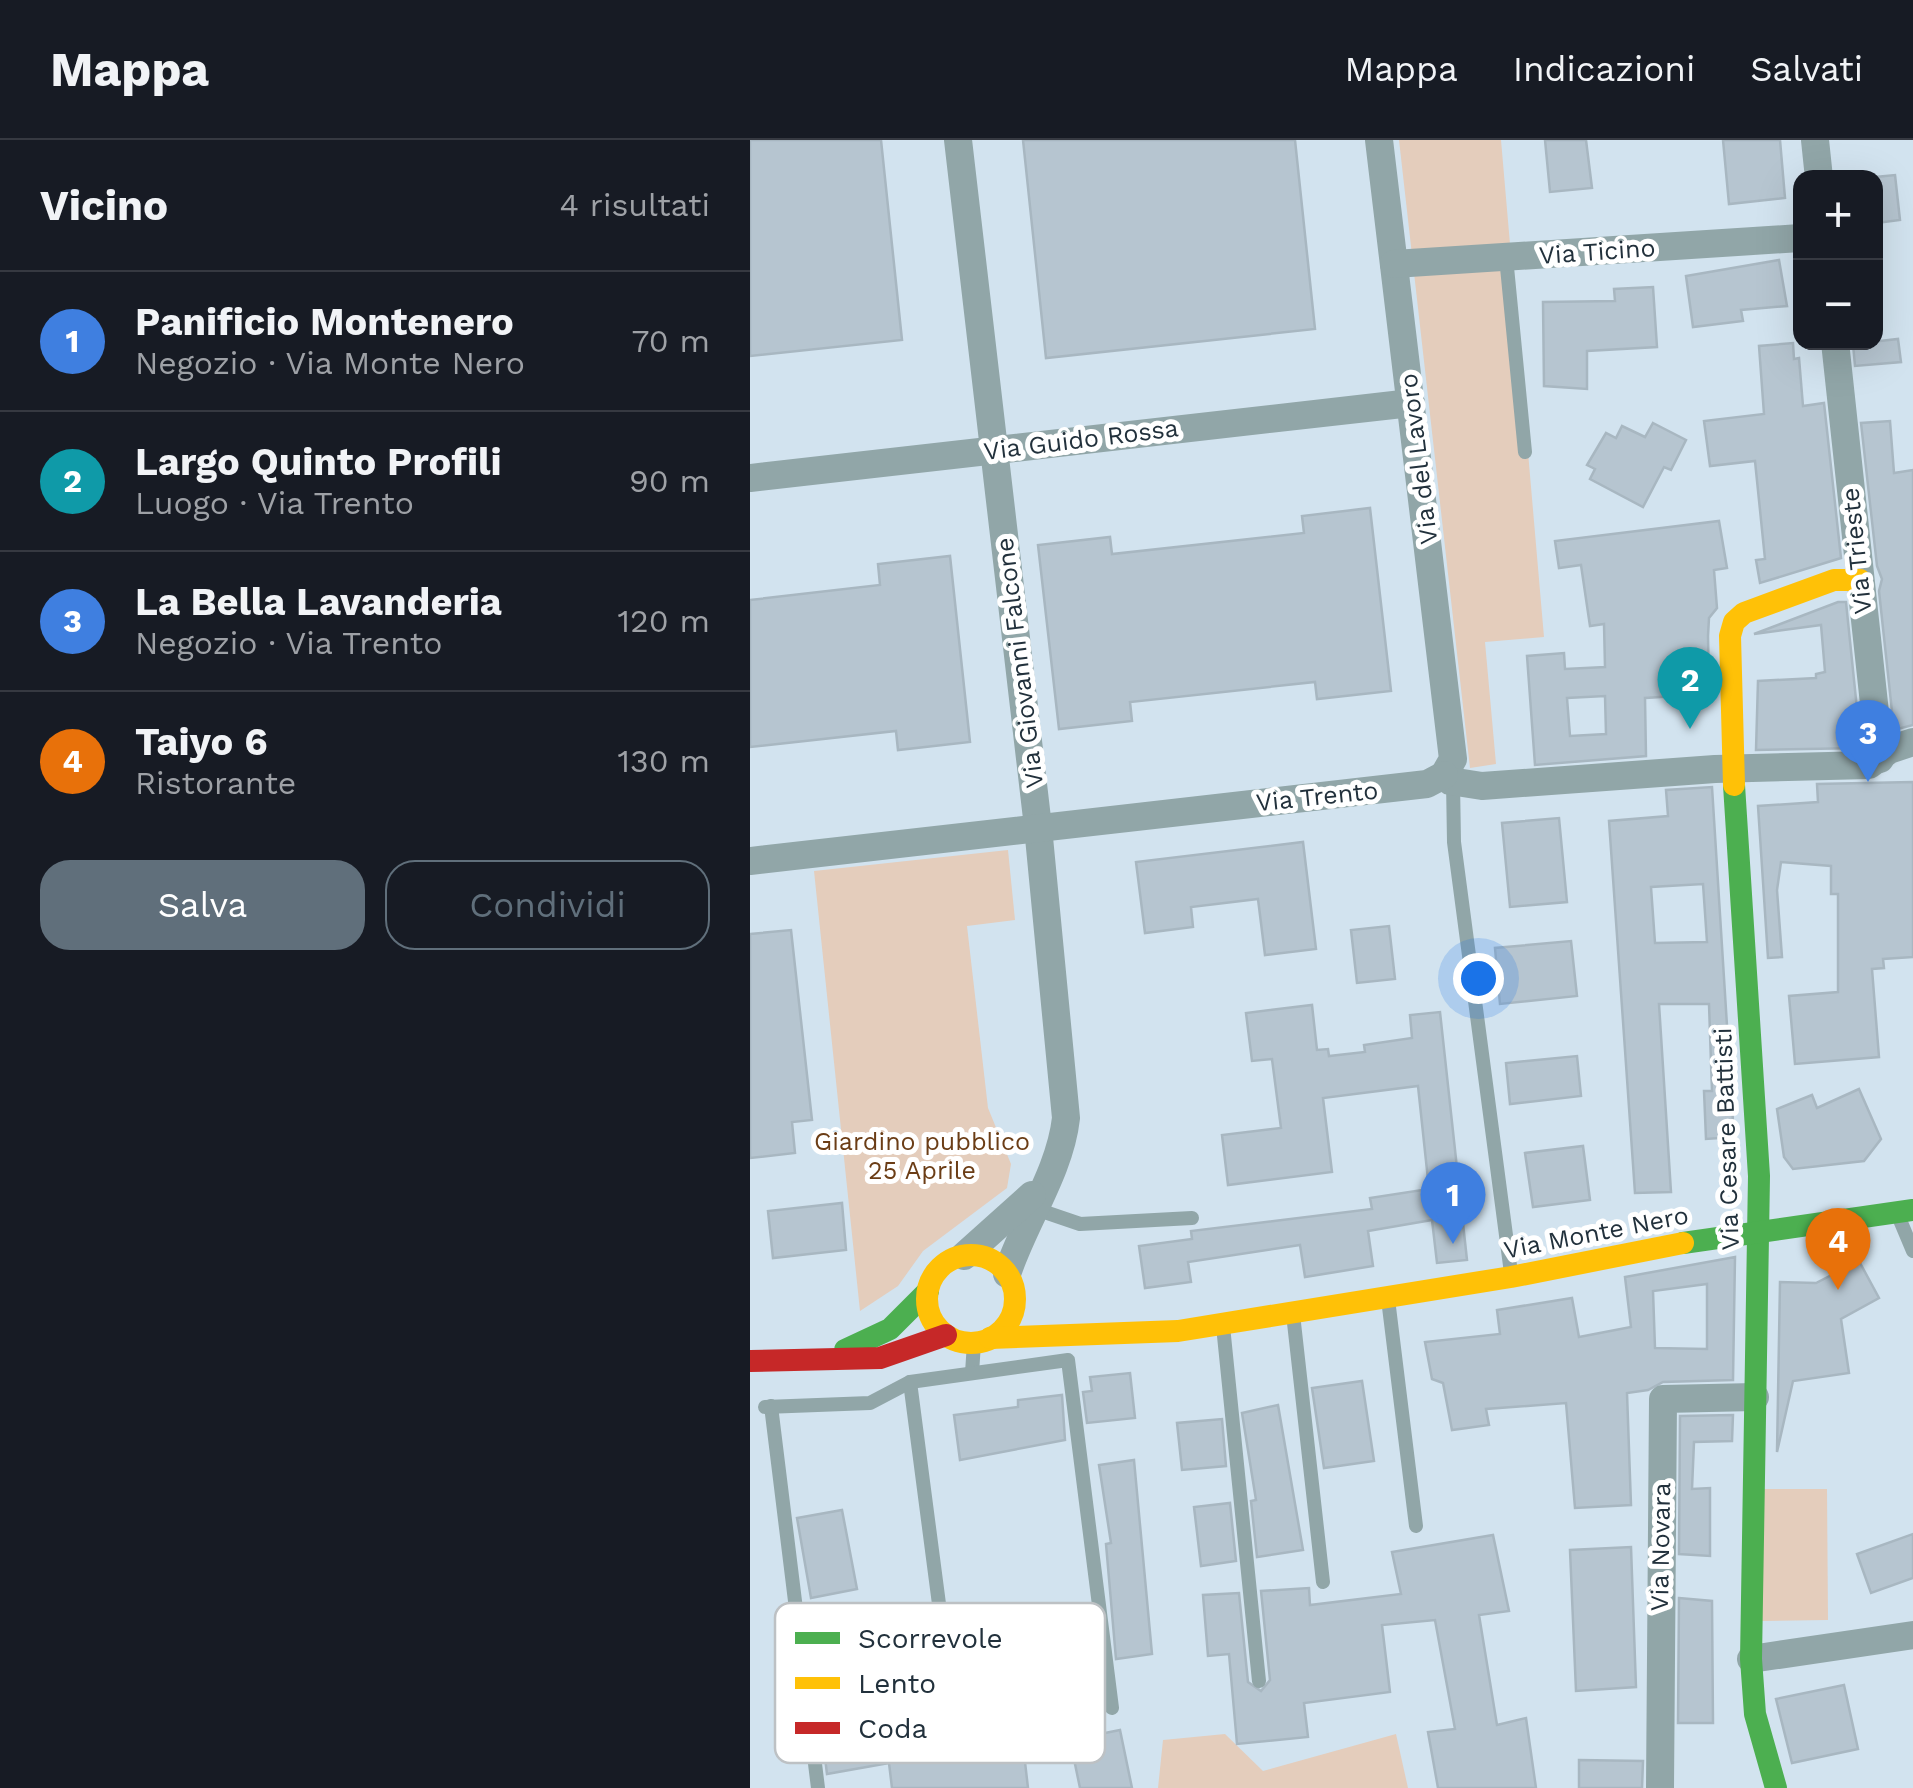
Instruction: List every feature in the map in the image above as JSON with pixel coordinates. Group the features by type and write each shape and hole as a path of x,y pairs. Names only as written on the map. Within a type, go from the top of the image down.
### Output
{"street":[{"name":"Via Giovanni Falcone","path":"958,140 1038,827 1066,1118 1058,1156 1038,1196 1010,1280"},
{"name":"Via del Lavoro","path":"1379,140 1454,760 1449,779"},
{"path":"1816,140 1818,170"},
{"name":"Via Ticino","path":"1394,264 1793,238"},
{"name":"Via Trieste","path":"1836,350 1880,759"},
{"name":"Via Guido Rossa","path":"750,478 1412,403"},
{"name":"Via Cesare Battisti","path":"1776,1788 1755,1714 1751,1659 1758,1165 1730,636 1734,622 1827,582 1860,580"},
{"name":"Via Trento","path":"750,861 1449,779 1482,786 1715,769 1737,772 1869,765 1889,750 1913,742"},
{"name":"Via Giovanni Falcone","path":"964,1256 1038,1196"},
{"name":"Via Monte Nero","path":"982,1340 1223,1325 1511,1278 1757,1230 1811,1227 1905,1211"},
{"path":"750,1362 819,1360 880,1358 946,1335 982,1340 1011,1317 1010,1280 988,1258 964,1256 940,1268 928,1291 906,1315 874,1338 819,1360"},
{"name":"Via Monte Nero","path":"1010,1280 1041,1311 1077,1327 1112,1334"},
{"path":"928,1291 930,1316 946,1335"},
{"name":"Via Novara","path":"1660,1788 1663,1399 1755,1398"},
{"path":"1751,1659 1913,1634"}],"lane":[{"path":"1506,257 1525,452"},
{"path":"1449,779 1511,1278"},
{"path":"1038,1196 1080,1224 1192,1218"},
{"path":"1905,1211 1913,1251"},
{"path":"1388,1298 1416,1526"},
{"path":"1293,1313 1324,1582"},
{"path":"1223,1325 1258,1681"},
{"path":"972,1373 982,1340"},
{"path":"794,1603 768,1407 870,1403 910,1382 1068,1360 1099,1603"},
{"path":"910,1382 939,1603"},
{"path":"1105,1653 1112,1708"},
{"path":"815,1763 818,1788"}],"green space":[{"path":"1399,140 1501,140 1544,637 1485,642 1496,764 1470,768"},
{"name":"Giardino pubblico 25 Aprile","path":"1008,850 1015,920 967,926 988,1108 1011,1164 1007,1188 923,1251 898,1286 860,1311 814,871"},
{"path":"1761,1489 1827,1489 1828,1620 1762,1621"},
{"path":"1225,1734 1263,1771 1396,1734 1408,1788 1158,1788 1163,1740"}],"building":[{"path":"750,140 881,140 902,340 750,356"},
{"path":"1023,140 1295,140 1315,329 1046,358"},
{"path":"1545,140 1586,140 1592,188 1550,192"},
{"path":"1723,140 1780,140 1785,198 1729,204"},
{"path":"1895,175 1900,220 1883,222 1883,176"},
{"path":"1779,260 1787,306 1741,310 1743,321 1693,327 1686,276"},
{"path":"1653,287 1657,347 1587,351 1587,389 1544,386 1543,302 1615,301 1614,289"},
{"path":"1898,339 1901,362 1855,366 1854,350 1883,350 1883,341"},
{"path":"1793,343 1794,359 1799,358 1803,406 1824,403 1841,558 1760,583 1756,560 1765,559 1755,461 1710,466 1704,421 1764,414 1759,346"},
{"path":"1890,421 1894,473 1913,470 1913,725 1894,730 1879,591 1882,579 1877,566 1861,423"},
{"path":"1653,423 1686,440 1671,470 1664,467 1643,507 1590,479 1595,469 1587,465 1606,433 1616,438 1622,426 1645,437"},
{"path":"1370,508 1391,691 1317,699 1315,682 1130,702 1132,721 1059,729 1038,545 1110,537 1112,554 1304,533 1302,516"},
{"path":"1719,521 1727,568 1714,570 1717,608 1709,618 1709,694 1645,698 1646,756 1535,765 1527,656 1564,653 1565,669 1605,667 1604,624 1590,626 1581,565 1559,568 1555,541","holes":["1605,696 1606,734 1570,736 1567,698"]},
{"path":"950,556 970,742 898,750 896,731 750,747 750,600 880,585 878,564"},
{"path":"1846,602 1861,748 1756,750 1758,681 1816,678 1816,674 1825,672 1821,625 1754,634"},
{"path":"1913,782 1913,957 1883,959 1884,968 1872,969 1879,1057 1795,1064 1789,996 1838,992 1838,894 1831,894 1831,866 1781,862 1777,890 1782,957 1768,958 1758,806 1818,802 1817,784"},
{"path":"1712,787 1734,1137 1706,1139 1704,1091 1712,1091 1709,1004 1659,1004 1671,1192 1635,1193 1609,821 1668,816 1666,790","holes":["1703,884 1707,942 1655,943 1651,887"]},
{"path":"1559,818 1567,902 1510,907 1502,823"},
{"path":"1303,842 1316,949 1265,955 1258,899 1191,907 1193,927 1145,933 1136,862"},
{"path":"1389,926 1395,979 1357,983 1351,930"},
{"path":"791,930 812,1120 792,1122 795,1153 750,1158 750,934"},
{"path":"1571,941 1577,996 1500,1004 1495,948"},
{"path":"1312,1005 1317,1050 1328,1049 1329,1056 1365,1052 1364,1045 1412,1038 1410,1015 1440,1012 1467,1260 1437,1263 1432,1220 1368,1231 1373,1266 1305,1277 1300,1245 1188,1262 1191,1282 1145,1288 1139,1246 1192,1239 1191,1231 1372,1209 1370,1198 1429,1189 1418,1086 1323,1098 1332,1172 1228,1185 1222,1135 1281,1128 1272,1059 1252,1061 1246,1013"},
{"path":"1577,1056 1581,1096 1510,1104 1506,1063"},
{"path":"1859,1089 1881,1139 1864,1161 1793,1169 1784,1157 1777,1109 1812,1095 1817,1108"},
{"path":"1583,1146 1590,1200 1533,1207 1525,1153"},
{"path":"842,1203 846,1250 773,1258 768,1211"},
{"path":"1735,1257 1733,1380 1663,1382 1648,1390 1627,1393 1631,1505 1575,1508 1566,1403 1486,1409 1489,1425 1452,1430 1443,1383 1432,1379 1425,1342 1500,1334 1497,1310 1572,1298 1579,1337 1631,1327 1625,1277","holes":["1707,1284 1707,1349 1655,1348 1653,1291"]},
{"path":"1859,1261 1879,1298 1841,1319 1849,1373 1793,1381 1777,1452 1780,1282 1816,1283"},
{"path":"1130,1373 1135,1418 1087,1423 1083,1392 1092,1391 1090,1377"},
{"path":"1362,1381 1374,1461 1324,1468 1312,1388"},
{"path":"1062,1395 1065,1440 960,1460 954,1415 1018,1407 1018,1400"},
{"path":"1278,1405 1303,1550 1257,1557 1251,1501 1256,1500 1242,1413"},
{"path":"1733,1415 1732,1441 1694,1442 1692,1489 1710,1488 1710,1556 1679,1554 1680,1416"},
{"path":"1222,1419 1226,1466 1182,1470 1177,1423"},
{"path":"1134,1460 1152,1654 1116,1659 1106,1544 1111,1543 1099,1465"},
{"path":"1230,1503 1236,1561 1201,1566 1194,1507"},
{"path":"842,1510 857,1589 811,1598 797,1518"},
{"path":"1913,1534 1913,1578 1871,1593 1857,1554"},
{"path":"1493,1535 1509,1611 1479,1615 1497,1725 1526,1718 1536,1788 1438,1788 1428,1732 1455,1729 1435,1620 1382,1625 1390,1692 1304,1703 1308,1737 1237,1744 1229,1654 1208,1656 1203,1595 1239,1593 1248,1682 1261,1691 1270,1680 1261,1591 1309,1588 1310,1605 1401,1594 1392,1552"},
{"path":"1631,1547 1636,1687 1576,1691 1570,1550"},
{"path":"1679,1598 1712,1601 1713,1723 1678,1723"},
{"path":"1844,1685 1858,1749 1792,1763 1776,1699"},
{"path":"1120,1730 1132,1788 1080,1788 1075,1763 1105,1763 1105,1733"},
{"path":"1579,1760 1643,1761 1642,1788 1579,1788"},
{"path":"826,1763 889,1763 827,1774"},
{"path":"889,1763 1025,1763 1028,1788 892,1788"}],"traffic: fast":[{"path":"1734,785 1759,1176 1751,1659 1755,1714 1776,1788"},
{"path":"1683,1243 1913,1210"},
{"path":"845,1350 890,1329 928,1291"}],"traffic: slow":[{"path":"1734,785 1730,636 1734,622 1744,613 1834,580 1860,580"},
{"path":"990,1338 1178,1331 1511,1277 1683,1243"},
{"path":"971,1255 1002,1268 1015,1299 1002,1330 971,1343 940,1330 927,1299 940,1268 971,1255"}],"traffic: jam":[{"path":"750,1361 880,1358 946,1335"}],"place":[{"name":"Largo Quinto Profili","path":"1690,729"},
{"name":"La Bella Lavanderia","path":"1868,782"},
{"name":"Panificio Montenero","path":"1453,1244"},
{"name":"Taiyo 6","path":"1838,1290"}]}
